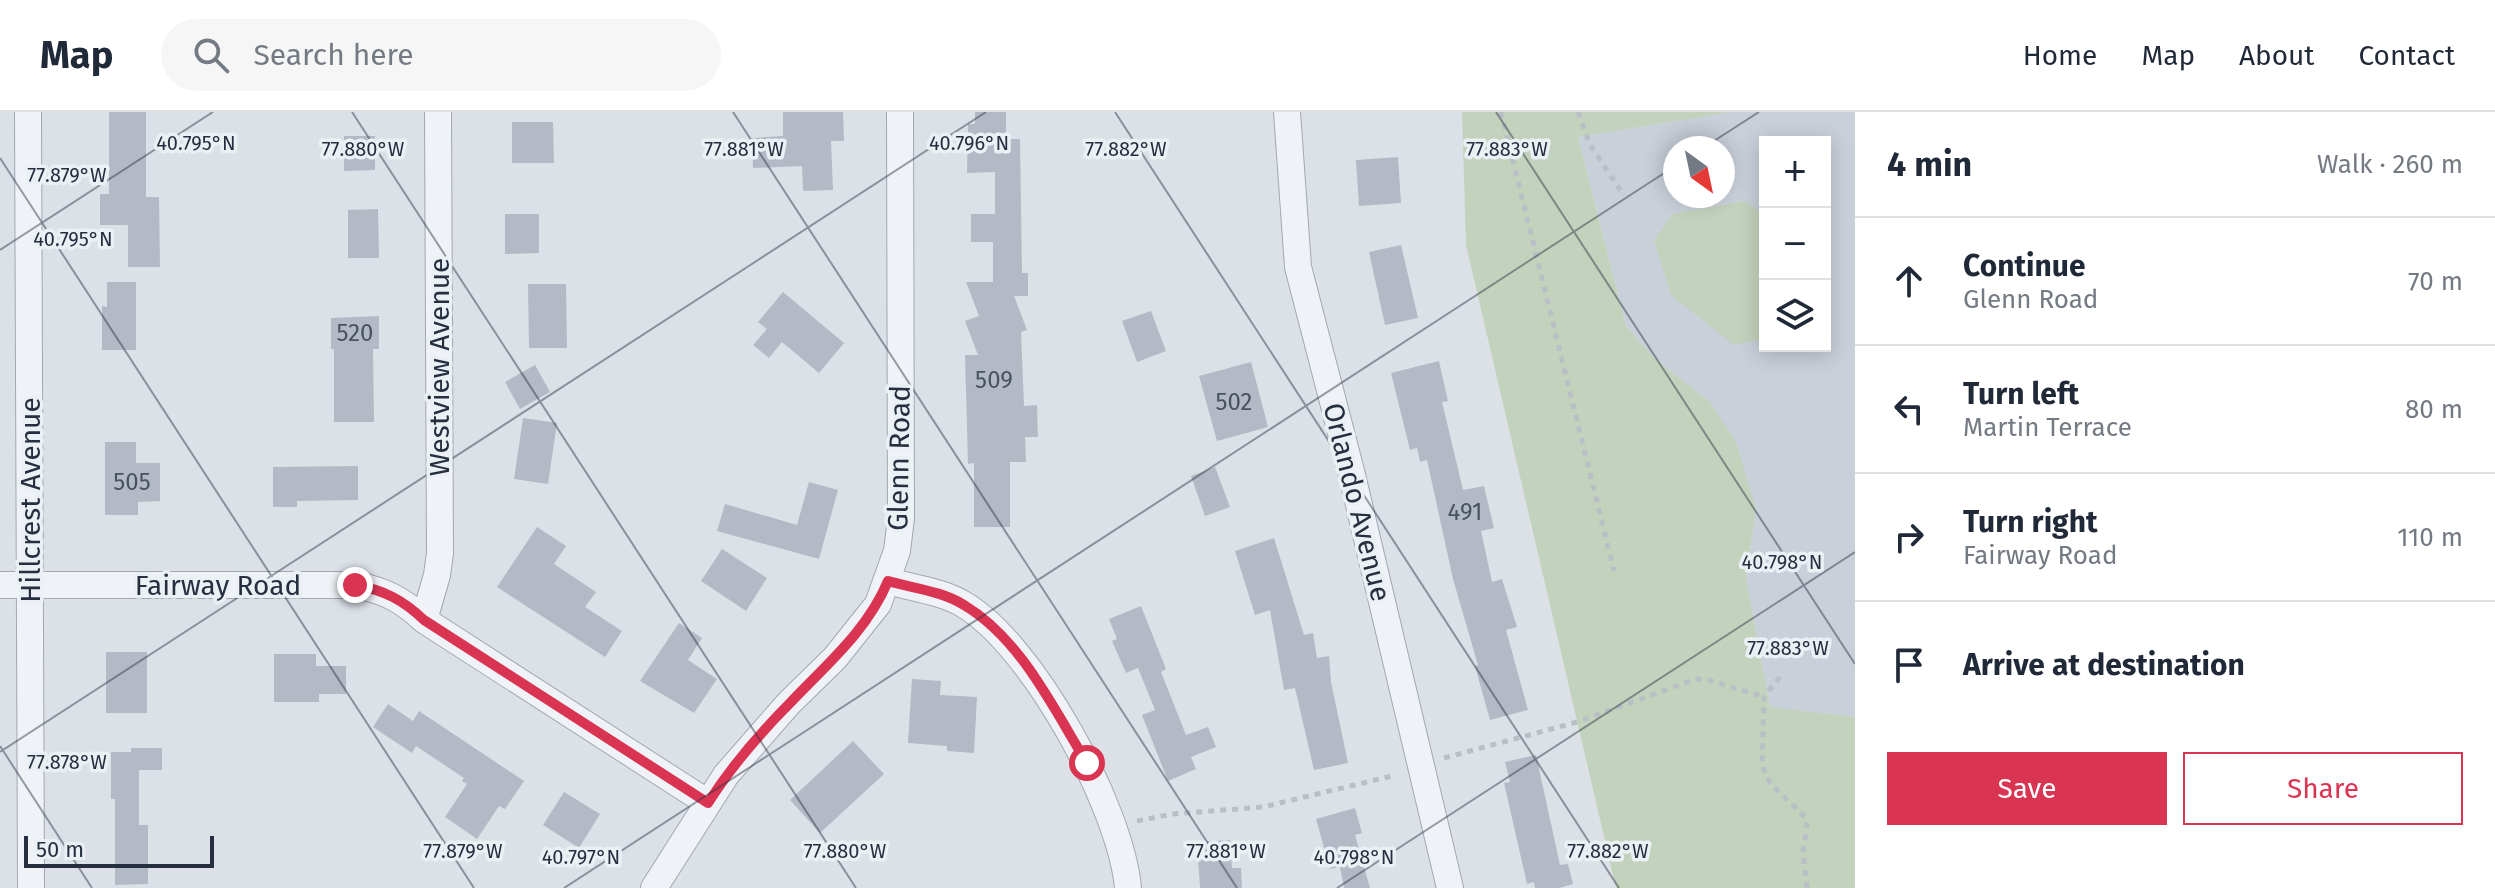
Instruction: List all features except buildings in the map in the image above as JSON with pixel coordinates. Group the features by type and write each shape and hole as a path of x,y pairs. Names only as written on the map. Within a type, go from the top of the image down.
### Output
{"street":[{"name":"Hillcrest Avenue","path":"28,112 31,888"},
{"name":"Westview Avenue","path":"424,620 440,553 438,112"},
{"name":"Glenn Road","path":"654,888 737,763 861,628 878,604 888,581 897,551 901,518 900,112"},
{"name":"Orlando Avenue","path":"1287,112 1298,267 1351,471 1450,888"},
{"path":"888,581 962,603 1009,642 1038,682 1087,763 1109,810 1128,888"},
{"name":"Fairway Road","path":"0,585 355,585 390,593 424,620 708,803"},
{"path":"21,888 31,888"}],"path":[{"path":"1501,112 1614,571"},
{"path":"1578,112 1590,145 1623,194"},
{"path":"1780,677 1764,697 1762,765 1770,783 1806,818 1803,852 1807,888"},
{"path":"1443,759 1577,722 1696,679 1764,697"},
{"path":"1137,821 1173,814 1263,807 1392,776"}],"shaded area":[{"path":"1731,112 1855,112 1855,717 1770,708 1746,578 1756,509 1709,402 1654,358 1626,326 1578,137"}],"green space":[{"path":"1462,112 1731,112 1578,137 1626,326 1654,358 1710,402 1736,442 1756,509 1746,578 1770,707 1855,717 1855,888 1616,888 1466,245"},
{"path":"1745,201 1759,211 1759,339 1734,345 1671,295 1654,240 1673,214 1706,208 1735,208 1735,203"}],"route":[{"path":"355,585 390,593 424,620 708,803 726,775 861,628 878,604 888,581 962,603 984,619 1009,642 1038,682 1087,763"}]}
